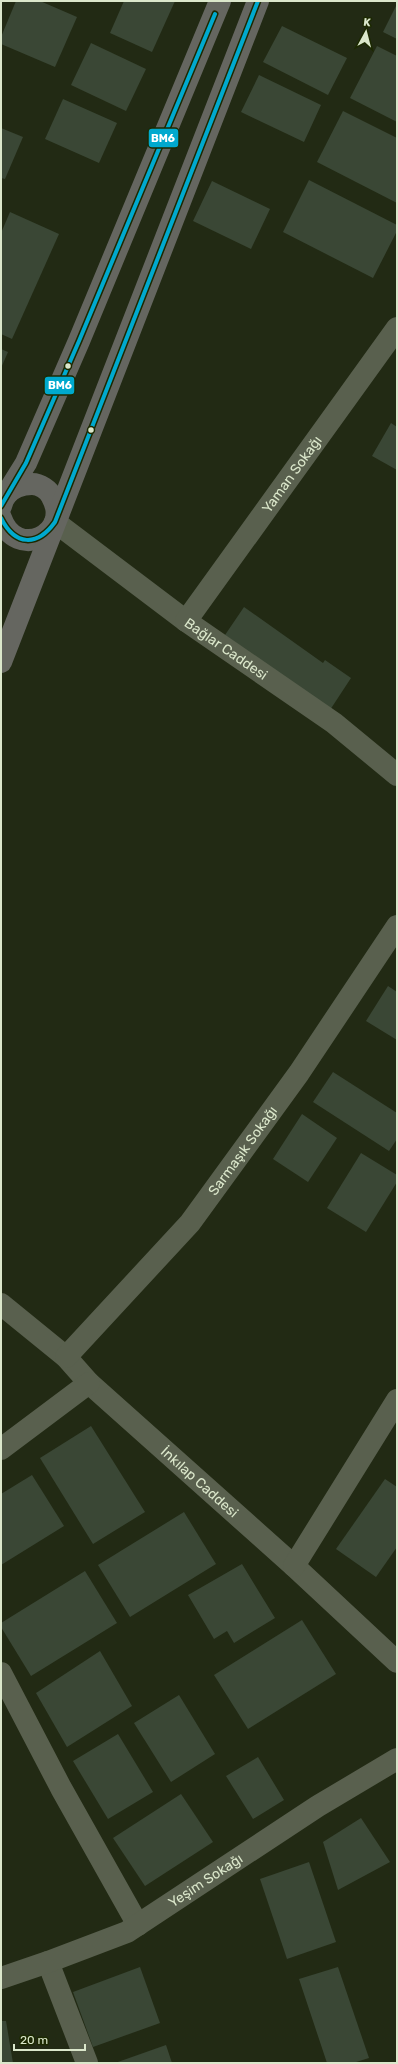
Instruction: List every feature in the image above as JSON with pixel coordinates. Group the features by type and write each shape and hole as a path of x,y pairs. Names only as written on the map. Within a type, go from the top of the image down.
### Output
{"main road":[{"path":"1,506 26,463 76,348 220,1"},
{"path":"1,662 258,1"},
{"path":"35,484 44,488 51,495 57,513 51,530 44,536 35,540 26,540 17,538 10,534 4,526 1,506 8,492 16,486 35,484"}],"street":[{"name":"Yaman Sokağı","path":"186,621 397,328"},
{"name":"Bağlar Caddesi","path":"55,522 186,621 334,722 397,775"},
{"name":"Sarmaşık Sokağı","path":"66,1357 190,1223 299,1073 397,926"},
{"name":"İnkılap Caddesi","path":"1,1304 66,1357 89,1383 294,1566 397,1662"},
{"path":"1,1449 89,1383"},
{"path":"294,1566 397,1400"},
{"path":"1,1673 61,1788 138,1925"},
{"name":"Yeşim Sokağı","path":"1,1978 127,1932 318,1806 397,1758"},
{"path":"48,1962 87,2063"}],"building":[{"path":"16,1 40,1 77,17 55,67 1,44 1,37"},
{"path":"124,1 175,1 152,52 110,33"},
{"path":"397,4 397,39 383,32"},
{"path":"282,26 347,58 328,95 263,62"},
{"path":"91,43 146,69 126,111 71,85"},
{"path":"377,46 397,56 397,122 350,98"},
{"path":"259,75 321,105 304,142 241,112"},
{"path":"63,99 117,123 99,163 45,139"},
{"path":"343,111 397,138 397,203 317,162"},
{"path":"1,128 23,137 5,179 1,178"},
{"path":"309,180 397,225 397,231 373,278 283,232"},
{"path":"212,181 270,209 251,249 193,221"},
{"path":"10,212 59,234 12,339 1,334 1,233"},
{"path":"1,349 8,352 1,368"},
{"path":"391,423 397,427 397,470 372,456"},
{"path":"244,607 323,663 325,660 351,678 330,710 225,635"},
{"path":"388,986 397,992 397,1040 366,1021"},
{"path":"333,1072 397,1113 397,1139 389,1151 313,1102"},
{"path":"302,1114 337,1138 308,1182 273,1159"},
{"path":"361,1153 397,1175 397,1182 366,1232 327,1208"},
{"path":"91,1426 145,1512 93,1544 40,1458"},
{"path":"32,1475 64,1526 1,1565 1,1494"},
{"path":"385,1479 397,1487 397,1547 376,1577 336,1549"},
{"path":"184,1512 216,1564 130,1617 98,1565"},
{"path":"242,1564 275,1618 234,1643 227,1631 214,1639 188,1595"},
{"path":"85,1571 117,1623 31,1676 1,1627 1,1623"},
{"path":"302,1620 336,1674 248,1729 214,1675"},
{"path":"100,1651 132,1706 67,1747 36,1693"},
{"path":"179,1695 215,1754 171,1782 134,1723"},
{"path":"118,1734 153,1792 108,1819 73,1761"},
{"path":"258,1757 284,1800 253,1819 226,1776"},
{"path":"181,1794 213,1842 145,1886 113,1838"},
{"path":"361,1818 390,1862 338,1890 323,1842"},
{"path":"309,1862 336,1942 287,1959 260,1879"},
{"path":"140,1967 160,2023 93,2047 73,1992"},
{"path":"338,1967 369,2058 353,2063 327,2063 299,1979"},
{"path":"1,2021 6,2021 13,2063 1,2063"},
{"path":"166,2045 172,2063 115,2063"}],"transit line":[{"name":"BM6","path":"1,518 13,534 26,540 41,536 55,522 258,1"},
{"name":"BM6","path":"1,506 26,463 79,341 215,14"}]}
